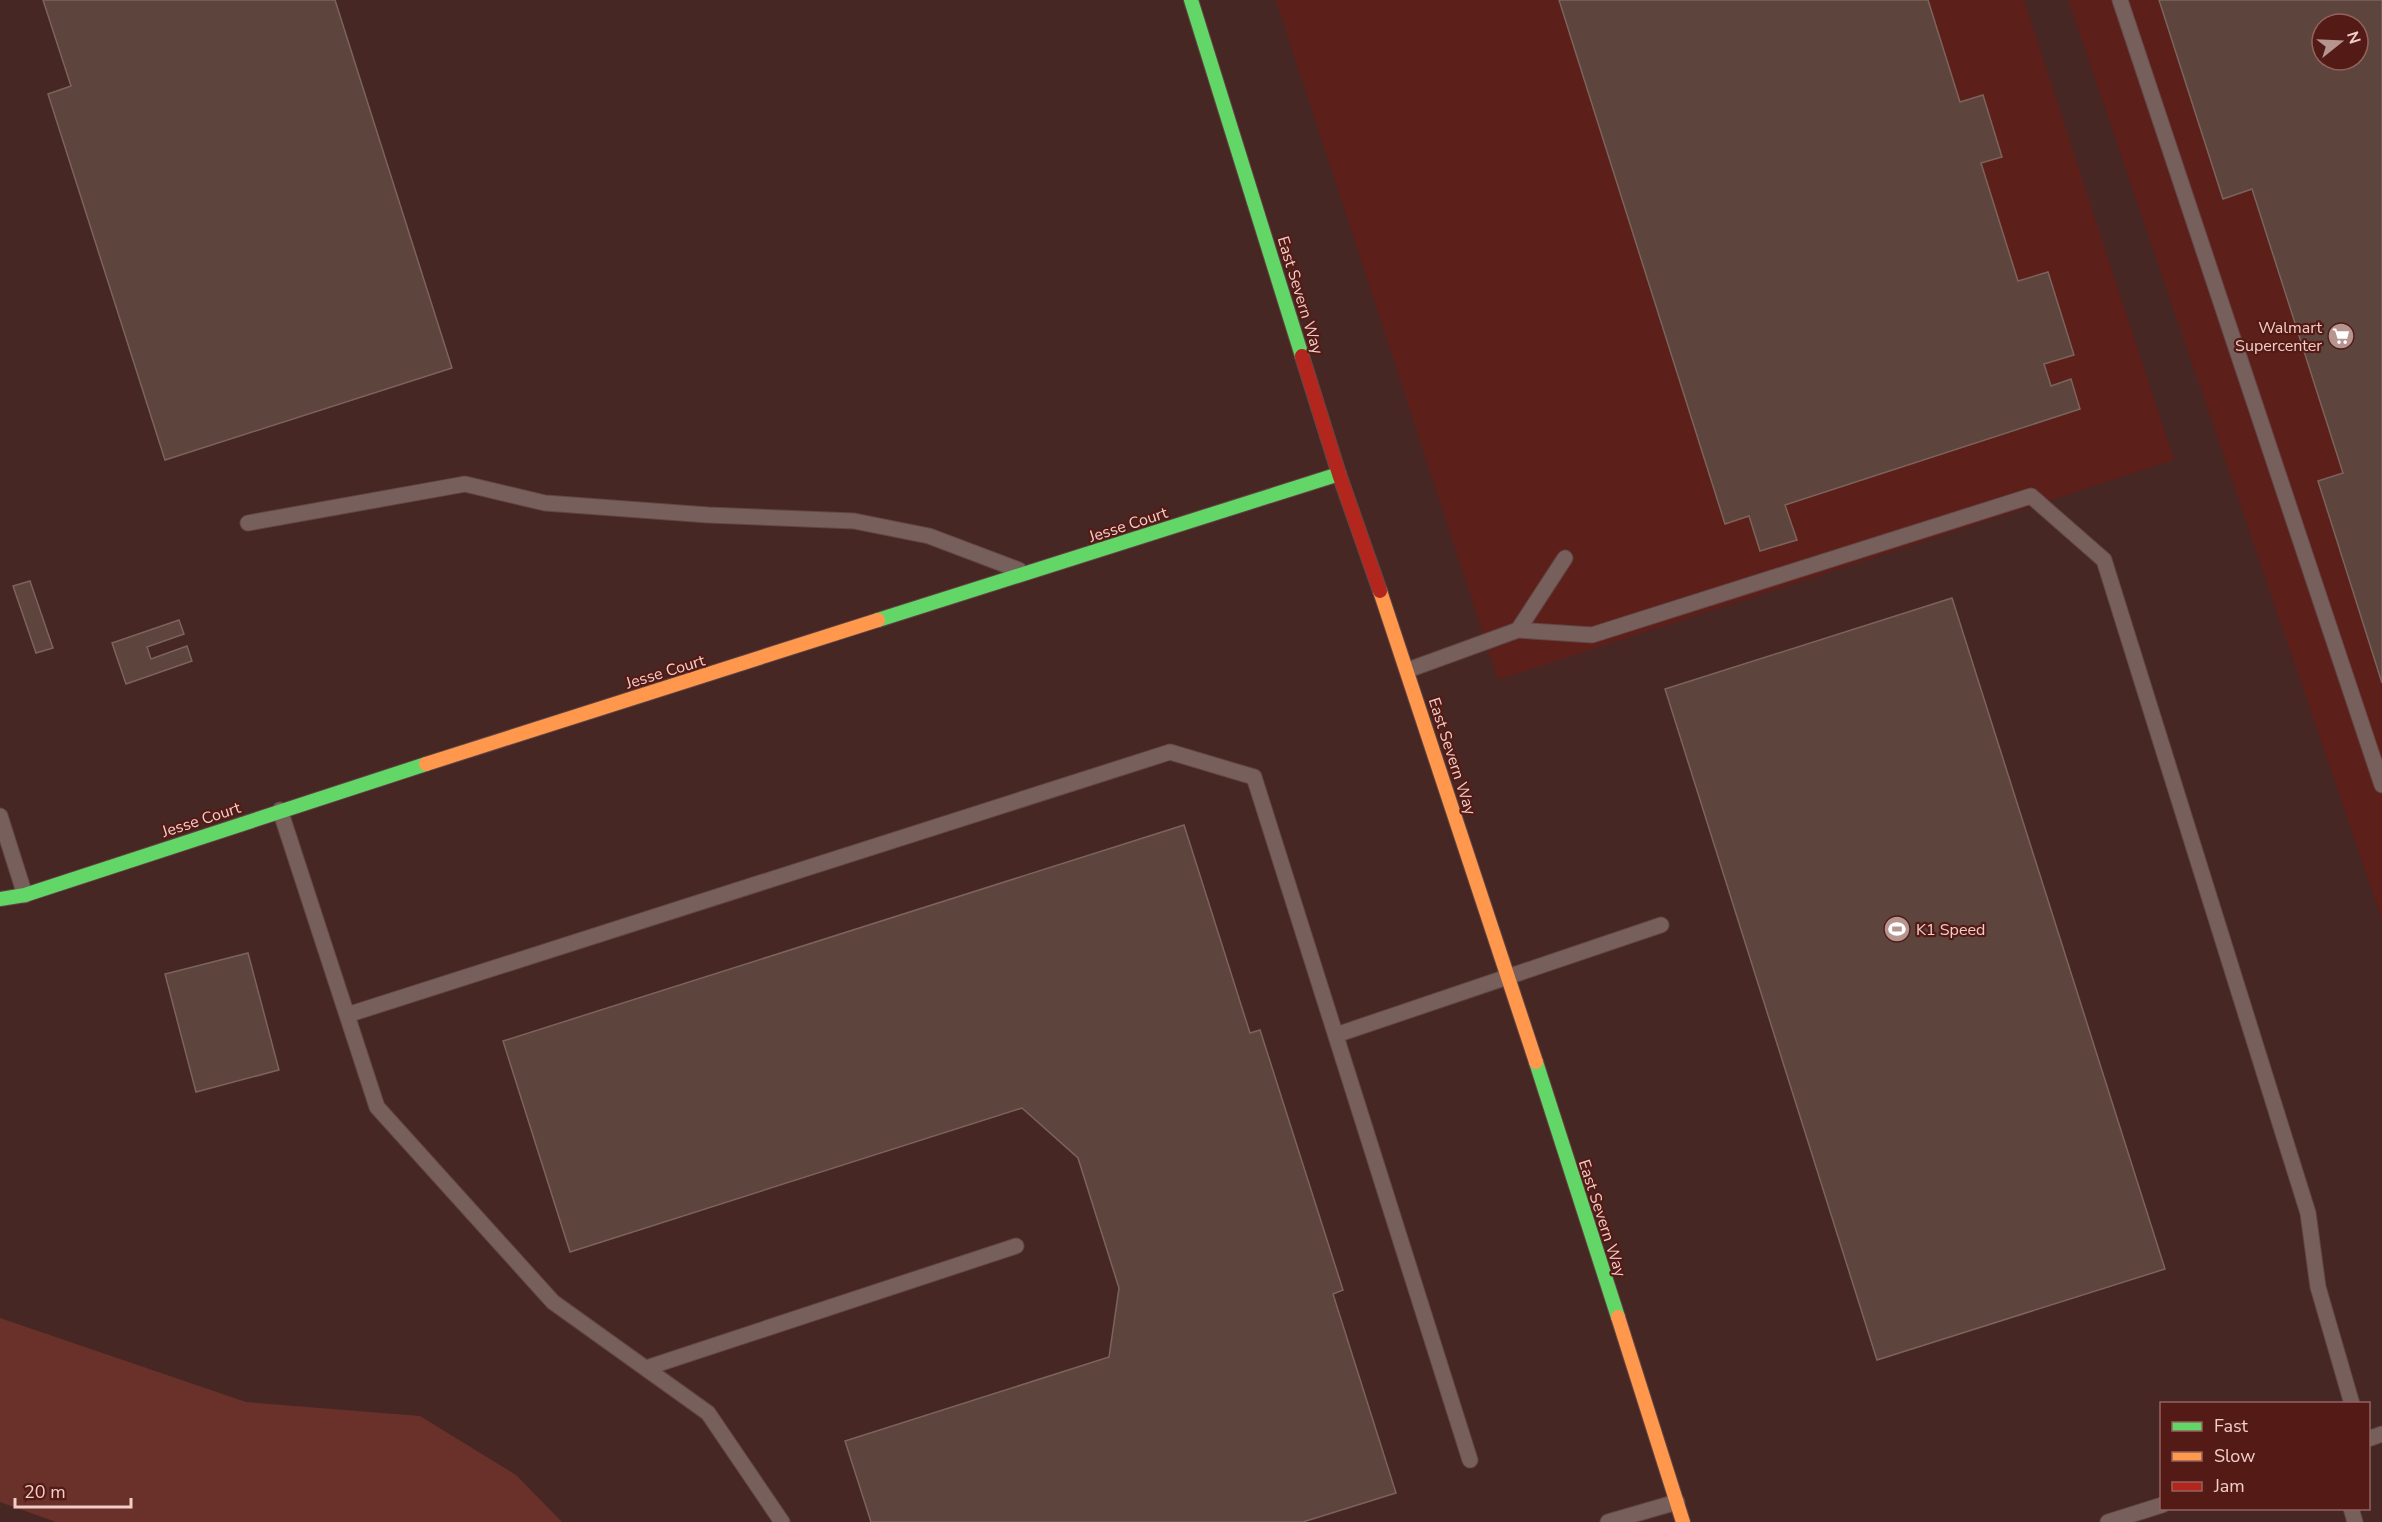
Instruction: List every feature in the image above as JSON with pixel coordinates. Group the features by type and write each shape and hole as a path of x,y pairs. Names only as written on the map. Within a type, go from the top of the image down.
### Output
{"street":[{"name":"East Severn Way","path":"1191,0 1339,474 1408,670 1509,977 1683,1522"},
{"name":"Jesse Court","path":"0,899 25,895 280,810 1339,474"}],"lane":[{"path":"2120,0 2382,785"},
{"path":"248,524 465,484 544,503 708,515 854,521 929,536 1028,573"},
{"path":"1408,670 1518,630 1592,635 2031,496 2104,560 2308,1213 2318,1287 2351,1402"},
{"path":"1518,630 1565,558"},
{"path":"347,1016 1170,753 1254,777 1470,1460"},
{"path":"280,810 377,1107 553,1302 708,1413 782,1522"},
{"path":"0,816 25,895"},
{"path":"1336,1035 1661,925"},
{"path":"646,1368 1016,1246"},
{"path":"1608,1522 1677,1502"},
{"path":"2108,1522 2160,1506"}],"shaded area":[{"path":"1276,0 2024,0 2174,460 1498,680"},
{"path":"2068,0 2382,0 2382,920"},
{"path":"0,1318 246,1402 420,1416 516,1475 562,1522 56,1522 0,1502"}],"building":[{"path":"43,0 335,0 452,368 165,460 48,94 71,86"},
{"path":"1559,0 1928,0 1960,102 1983,95 2002,157 1981,163 2018,281 2048,272 2074,355 2044,364 2051,386 2071,379 2080,409 1785,505 1797,540 1760,551 1749,516 1725,524"},
{"name":"Walmart Supercenter","path":"2159,0 2382,0 2382,683 2318,481 2343,473 2252,189 2223,199"},
{"path":"30,581 53,648 36,653 13,586"},
{"path":"1952,598 2165,1269 1877,1360 1665,689"},
{"path":"179,620 184,634 147,647 151,659 187,646 192,661 126,684 112,643"},
{"path":"1184,825 1250,1033 1260,1030 1343,1290 1333,1294 1396,1493 1303,1522 871,1522 845,1441 1109,1357 1119,1288 1078,1158 1022,1108 570,1252 503,1041"},
{"path":"248,953 279,1070 196,1092 165,974"}],"traffic: fast":[{"path":"1191,0 1302,356"},
{"path":"878,620 1339,474"},
{"path":"0,899 25,895 426,764"},
{"path":"1536,1062 1618,1317"}],"traffic: slow":[{"path":"1380,591 1536,1062"},
{"path":"426,764 878,620"},
{"path":"1618,1317 1683,1522"}],"traffic: jam":[{"path":"1302,356 1339,474 1380,591"}],"place":[{"name":"Walmart Supercenter","path":"2341,336"},
{"name":"K1 Speed","path":"1897,929"}]}
